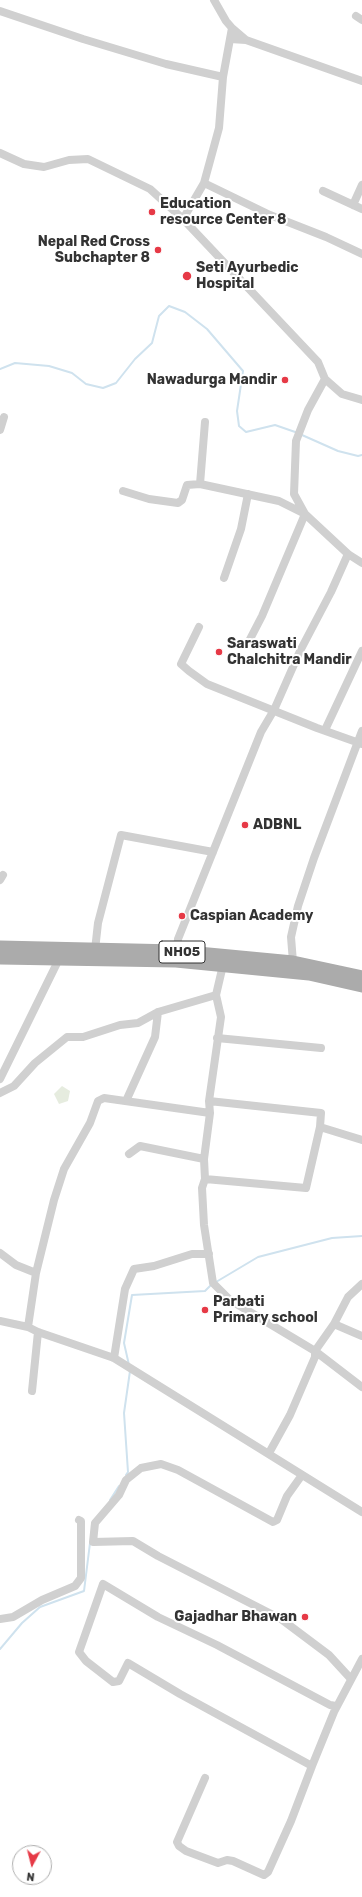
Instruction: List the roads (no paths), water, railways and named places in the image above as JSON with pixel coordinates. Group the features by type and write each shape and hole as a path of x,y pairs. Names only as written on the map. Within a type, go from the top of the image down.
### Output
{"main road":[{"name":"NH05","path":"0,947 95,950 293,962 361,980"},
{"name":"NH05","path":"0,958 60,959 177,956 223,965 361,980"}],"street":[{"path":"214,0 226,21 246,40"},
{"path":"0,11 76,37 166,64 223,77"},
{"path":"183,219 204,183 219,128 223,77 232,28"},
{"path":"230,39 246,40 362,81"},
{"path":"0,154 24,164 44,167 69,160 88,159 150,189 183,219 318,362 325,379 342,394 362,400"},
{"path":"204,183 270,215 326,237 362,254"},
{"path":"353,205 362,185"},
{"path":"324,191 362,209"},
{"path":"248,643 262,616 304,514 294,494 296,441 308,410 325,379"},
{"path":"0,430 4,417"},
{"path":"200,484 205,422"},
{"path":"122,491 149,499 178,503 182,500 187,485 200,484 279,501 304,514 348,554 362,563"},
{"path":"224,578 241,529 248,494"},
{"path":"177,956 178,939 261,732 274,710 300,651 331,592 348,554"},
{"path":"199,626 182,664 189,671 207,684 360,743"},
{"path":"325,730 362,651"},
{"path":"293,962 291,937 298,906 314,858 360,743 362,731"},
{"path":"95,950 98,923 121,835 213,852"},
{"path":"0,1079 60,959"},
{"path":"223,965 216,995 221,1017 209,1101 210,1114 204,1159 205,1179 202,1188 213,1283 230,1300 314,1351 362,1387"},
{"path":"0,1093 14,1086 35,1063 67,1037 83,1037 120,1025 138,1023 158,1012 216,995"},
{"path":"126,1101 155,1037 158,1012"},
{"path":"217,1038 321,1048"},
{"path":"28,1327 36,1273 54,1200 64,1169 90,1123 98,1101 104,1098 154,1107 210,1114"},
{"path":"205,1179 306,1188 320,1127 321,1113 209,1101"},
{"path":"320,1127 362,1140"},
{"path":"129,1154 140,1146 204,1159"},
{"path":"0,1253 16,1265 36,1273"},
{"path":"114,1358 125,1289 134,1269 154,1266 192,1254 209,1254"},
{"path":"269,1453 290,1415 314,1356 314,1351 334,1324 348,1297 362,1284"},
{"path":"0,1321 28,1327 38,1332 114,1358 184,1403 269,1453 362,1512"},
{"path":"334,1324 362,1336"},
{"path":"32,1391 38,1332"},
{"path":"302,1475 287,1496 277,1520 273,1522 178,1470 162,1464 141,1468 126,1480 119,1495 95,1523 93,1542 133,1541 281,1618 329,1655 351,1679"},
{"path":"0,1619 13,1617 42,1600 75,1586 81,1578 81,1521 79,1520"},
{"path":"312,1766 180,1694 128,1663 119,1681 113,1682 86,1662 79,1652 103,1584 158,1617 217,1645 330,1705 336,1706"},
{"path":"206,1778 177,1842 179,1846 186,1851 218,1863 227,1860 233,1861 264,1875 268,1872 291,1821 336,1706 362,1659"}],"waterway":[{"path":"0,369 15,363 49,366 72,373 86,384 103,388 116,383 135,359 152,343 159,316 169,306 185,312 207,329 243,371 237,411 239,426 246,432 275,425 298,433"},
{"path":"302,435 338,451 358,456 362,455"},
{"path":"216,1282 258,1257 332,1238 362,1236"},
{"path":"129,1365 124,1343 132,1295 205,1291 212,1284"},
{"path":"126,1475 128,1472 124,1413 130,1371"},
{"path":"110,1500 119,1486"},
{"path":"0,1649 22,1623 40,1607 84,1591 90,1543"}],"place":[{"name":"Education resource Center 8","path":"152,212"},
{"name":"Nepal Red Cross Subchapter 8","path":"158,250"},
{"name":"Seti Ayurbedic Hospital","path":"187,276"},
{"name":"Nawadurga Mandir","path":"285,380"},
{"name":"Saraswati Chalchitra Mandir","path":"219,652"},
{"name":"ADBNL","path":"245,825"},
{"name":"Caspian Academy","path":"182,916"},
{"name":"Parbati Primary school","path":"205,1310"},
{"name":"Gajadhar Bhawan","path":"305,1617"}]}
